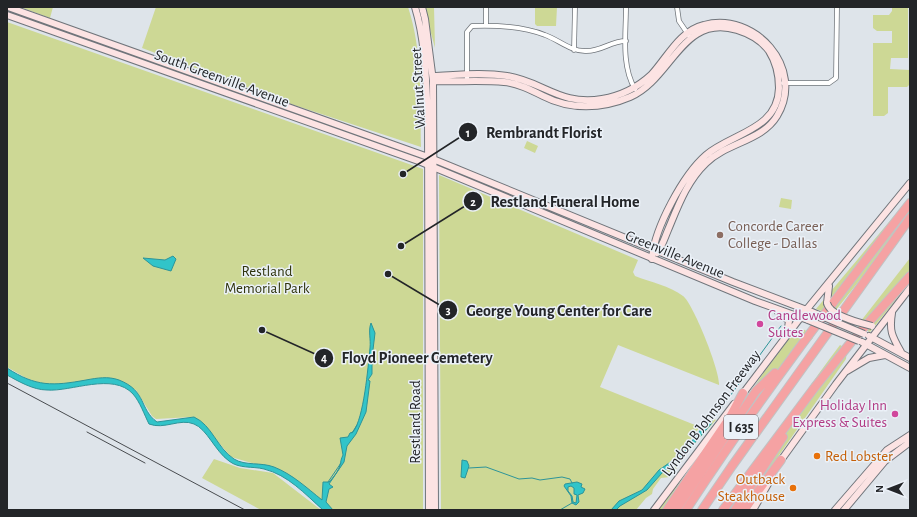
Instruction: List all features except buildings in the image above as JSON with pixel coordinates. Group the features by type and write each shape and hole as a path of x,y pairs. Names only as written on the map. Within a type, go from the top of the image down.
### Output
{"highway":[{"name":"I 635","path":"789,360 910,203"},
{"path":"702,510 910,218"},
{"name":"I 635","path":"722,510 842,353 910,276"},
{"path":"735,510 842,353"},
{"path":"676,510 756,391 789,360"},
{"name":"Lyndon B Johnson Freeway","path":"686,510 726,449 789,360"},
{"path":"667,510 730,417 744,393"},
{"path":"744,510 781,460"}],"main road":[{"name":"South Greenville Avenue","path":"8,7 428,157"},
{"name":"Walnut Street","path":"414,7 419,22 424,56 428,119 428,165"},
{"name":"Walnut Street","path":"422,7 433,78 435,168"},
{"name":"South Greenville Avenue","path":"7,15 428,165"},
{"path":"48,30 51,22"},
{"path":"433,78 467,79 510,83 552,100 578,106 600,105 615,102 658,76 689,35 725,28 752,36 761,42 771,55 782,83 772,112 766,120 756,128 716,147 705,156 676,193 652,259"},
{"path":"126,58 130,50"},
{"path":"366,143 369,136"},
{"path":"397,153 399,146"},
{"name":"Greenville Avenue","path":"428,157 718,276 809,310 871,337 910,358"},
{"name":"Greenville Avenue","path":"428,165 652,259 859,341 910,368"},
{"name":"Restland Road","path":"428,165 429,510"},
{"name":"Restland Road","path":"435,168 435,510"},
{"name":"Lyndon B Johnson Freeway","path":"654,510 786,338 804,319 834,277 910,182"},
{"path":"554,218 557,210"},
{"path":"714,284 718,276"},
{"path":"834,277 828,289 827,303 832,311 858,323 872,326 881,324"},
{"path":"753,510 781,460 871,337 910,288"},
{"path":"769,306 784,315 788,322 789,329 786,338"},
{"path":"892,311 890,324 891,333 902,354"},
{"path":"844,373 869,358 886,355"},
{"path":"835,510 885,461 896,446 910,435"},
{"path":"896,446 910,442"},
{"path":"844,510 862,484"}],"street":[{"path":"486,7 486,25"},
{"path":"574,50 575,7"},
{"path":"626,7 628,75 635,90"},
{"path":"677,7 679,21 689,35"},
{"path":"782,83 829,83 836,78 837,7"},
{"path":"467,79 467,30 472,26 502,25 529,30 546,35 574,50 595,51 610,43 626,41"}],"green space":[{"path":"20,7 53,7 50,18"},
{"path":"156,7 408,7 416,41 420,77 421,147 294,105 142,48"},
{"path":"424,7 434,7 435,48"},
{"path":"535,7 557,7 556,26 537,26 535,24"},
{"path":"892,7 908,7 908,58 891,58 890,69 910,70 910,84 907,87 888,87 888,113 884,116 873,116 873,43 892,43 892,31 877,31 873,28 873,15 889,15 892,11"},
{"name":"Restland Memorial Park","path":"7,22 423,169 423,510 331,510 280,471 231,457 201,422 192,417 156,419 152,416 136,390 101,379 53,385 41,384 26,378 7,367"},
{"path":"527,141 538,146 535,153 524,148"},
{"path":"439,175 638,260 633,272 635,276 660,284 683,296 688,301 706,339 716,367 719,385 618,345 600,387 700,427 680,453 693,441 712,418 716,420 696,442 670,477 661,478 653,489 652,494 646,498 636,510 441,510"},
{"path":"910,197 910,217 832,315 816,309"},
{"path":"781,198 792,200 791,209 779,207"},
{"path":"910,258 910,282 870,332 857,326"},
{"path":"800,329 805,330 813,338 749,406 739,410 762,375 795,331"},
{"path":"840,345 847,349 846,359 741,510 736,510 784,425"},
{"path":"707,444 663,510 658,510"},
{"path":"214,459 240,468 273,473 321,510 261,510 202,478"}],"water":[{"path":"173,256 176,259 171,271 153,266 143,258 165,260"},
{"path":"371,323 375,333 372,374 368,380 370,381 366,412 356,434 347,446 344,462 329,484 333,487 329,489 326,502 333,510 323,510 296,486 273,472 233,464 219,452 203,430 194,424 183,422 160,426 149,424 140,404 133,394 125,388 114,384 92,384 57,390 42,390 26,385 7,375 7,368 27,379 36,382 54,384 102,378 119,380 128,384 134,389 139,395 147,412 157,422 194,417 205,425 223,449 234,459 274,467 281,470 322,500 323,482 329,482 337,472 343,455 340,438 348,437 350,433 353,432 360,416 367,379"},
{"path":"710,422 712,423 684,455 662,473 647,490 616,510 611,510 619,501 642,490 659,470 682,454 702,428"},
{"path":"462,460 467,461 469,466 465,478 461,477"},
{"path":"577,482 582,484 581,487 585,489 583,493 578,495 579,502 576,505 572,503 571,496 564,486 565,484","holes":["571,486 574,488 574,494 577,495 576,503 573,502 572,496 568,491 568,487"]}],"waterway":[{"path":"711,422 781,326"},
{"path":"352,433 357,425"},
{"path":"328,482 341,463"},
{"path":"469,468 486,467 519,479 532,478 540,480 562,477 570,479 572,483"},
{"path":"560,510 572,503"}],"tram line":[{"path":"7,383 245,510"},
{"path":"87,432 145,463"}],"place":[{"name":"Rembrandt Florist","path":"403,174"},
{"name":"Concorde Career College - Dallas","path":"720,235"},
{"name":"Restland Funeral Home","path":"401,246"},
{"name":"George Young Center for Care","path":"388,274"},
{"name":"Candlewood Suites","path":"760,324"},
{"name":"Floyd Pioneer Cemetery","path":"262,330"},
{"name":"Holiday Inn Express & Suites","path":"895,414"},
{"name":"Red Lobster","path":"817,456"},
{"name":"Outback Steakhouse","path":"793,488"}]}
